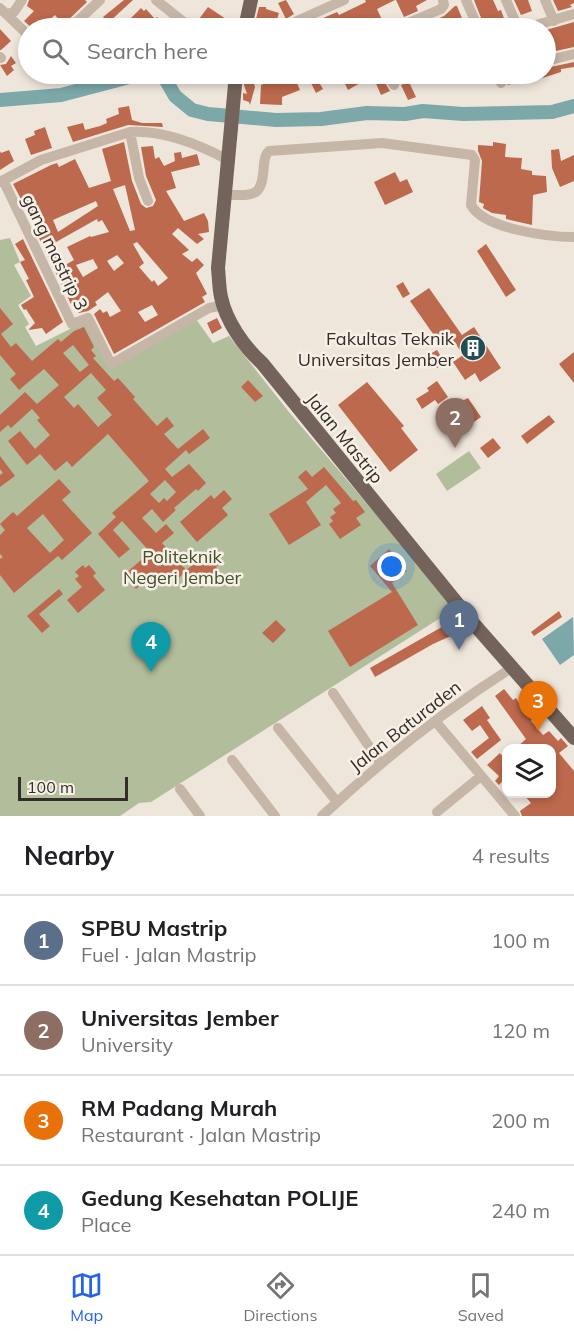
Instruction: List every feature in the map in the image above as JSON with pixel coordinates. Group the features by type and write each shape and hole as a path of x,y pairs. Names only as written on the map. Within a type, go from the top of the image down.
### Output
{"main road":[{"path":"247,18 251,0"},
{"name":"Jalan Mastrip","path":"234,84 228,160 228,195 219,268 224,305 234,327 253,354 473,623 574,738"}],"street":[{"path":"2,10 14,12 22,0"},
{"path":"156,0 178,18"},
{"path":"305,18 344,0"},
{"path":"429,18 441,9 444,0"},
{"path":"466,0 474,18"},
{"path":"506,0 514,18"},
{"path":"546,0 553,18"},
{"path":"79,18 94,2"},
{"path":"2,10 18,25"},
{"path":"556,20 574,14"},
{"path":"556,58 574,54"},
{"path":"2,181 41,160 130,132 169,136 197,145 228,160"},
{"path":"130,132 139,178 148,201"},
{"path":"228,195 252,194 258,191 263,183 265,156 269,151 382,143 472,155 475,160 471,205 474,210 489,220 539,234 574,237"},
{"name":"gang mastrip 3","path":"2,181 72,324 88,318 111,364 209,308 224,305"},
{"name":"Jalan Baturaden","path":"322,816 381,764 482,687 513,667"},
{"path":"333,693 381,764"},
{"path":"436,722 515,816"},
{"path":"278,728 337,802"},
{"path":"232,759 275,816"},
{"path":"437,812 481,776"},
{"path":"180,789 200,816"}],"green space":[{"name":"Politeknik Negeri Jember","path":"10,238 20,262 14,265 31,296 18,305 29,324 25,327 36,346 88,320 111,365 196,319 213,343 229,336 289,412 456,608 151,802 139,803 120,816 0,816 0,240"},
{"path":"469,451 481,468 447,491 436,474"}],"water":[{"path":"573,617 574,655 560,665 542,639"}],"building":[{"path":"29,0 85,0 87,2 70,18 57,18 55,15 52,18 27,18 34,11 27,6"},
{"path":"124,0 133,0 113,18 103,17"},
{"path":"286,0 294,14 286,18 278,3"},
{"path":"365,0 395,0 377,9 381,18 323,18 337,12 339,15 366,2"},
{"path":"396,0 427,0 416,6 418,11 404,17"},
{"path":"474,0 493,0 504,18 481,18"},
{"path":"514,0 528,0 532,11 521,15"},
{"path":"553,0 574,0 574,3 570,5 572,7 558,11"},
{"path":"457,6 462,18 440,18"},
{"path":"208,7 224,18 200,18"},
{"path":"259,7 266,7 266,9 279,13 277,18 256,18"},
{"path":"141,8 144,11 146,9 154,18 131,18"},
{"path":"574,22 574,47 556,51 556,27"},
{"path":"0,29 11,41 1,50 0,50"},
{"path":"11,56 16,63 11,66 14,70 7,76 0,65 6,64"},
{"path":"574,62 574,67 561,69 561,72 556,74 556,66"},
{"path":"254,84 255,87 250,105 249,102 243,100 243,93 247,94 244,85"},
{"path":"297,84 300,90 282,97 282,105 260,104 261,85"},
{"path":"312,84 320,84 323,89 316,93"},
{"path":"345,84 358,84 348,90"},
{"path":"376,84 386,84 390,91 381,95"},
{"path":"410,84 416,97 408,100 401,85"},
{"path":"129,106 132,120 142,123 162,123 163,127 128,125 73,142 67,127 83,123 85,130 100,126 107,123 106,119 119,114 118,108"},
{"path":"45,127 52,148 31,155 25,139 35,135 34,131"},
{"path":"124,142 132,181 141,204 146,208 153,206 156,200 146,176 141,147 153,146 155,159 159,157 164,166 175,161 174,153 181,152 182,158 197,154 200,165 171,172 176,188 166,191 184,221 204,213 208,221 209,232 198,234 204,239 197,244 178,228 172,234 189,250 182,254 192,262 197,258 204,265 196,273 207,294 202,297 205,302 114,354 94,314 100,309 103,313 107,311 110,317 121,311 108,292 95,302 97,305 88,311 79,313 71,304 37,234 39,233 13,184 51,165 57,163 59,167 75,159 89,188 111,181 102,149","holes":["125,185 135,230 130,231 113,189","96,201 98,206 58,232 53,220","97,219 98,222 102,220 109,232 90,236 67,247 74,260 65,265 56,252 53,254 49,246","137,242 168,278 158,286 139,267 144,263 133,244","117,255 124,263 114,271 107,261","93,259 98,268 83,277 76,265","152,305 158,315 145,322 138,312"]},
{"path":"493,142 506,144 505,157 522,158 521,169 532,171 532,175 546,176 547,192 533,195 532,225 506,219 506,215 492,213 483,208 484,204 479,202 482,161 478,145 493,146"},
{"path":"559,149 561,161 574,155 574,181 560,187 552,168 551,150"},
{"path":"9,150 14,161 0,170 0,151 1,153"},
{"path":"395,172 400,182 407,179 413,192 385,205 374,182"},
{"path":"23,239 63,322 46,334 42,328 28,330 35,323 21,305 34,297 26,280 29,279 20,262 25,260 15,244"},
{"path":"486,244 516,290 506,297 477,251"},
{"path":"403,282 410,294 403,298 396,286"},
{"path":"429,288 462,335 474,327 501,368 480,382 475,373 465,380 453,362 463,355 449,334 438,341 410,301"},
{"path":"0,308 13,324 1,334 11,347 16,343 32,361 58,339 61,342 74,331 84,327 94,347 91,350 96,356 93,358 114,381 118,378 157,426 167,417 174,426 164,434 178,449 203,429 210,438 189,454 186,450 165,469 172,477 189,464 206,483 174,508 176,510 163,522 152,509 142,518 156,533 166,524 174,533 162,543 186,570 179,578 174,572 155,589 147,579 136,589 124,575 150,552 122,521 113,530 130,549 119,558 98,534 116,517 112,513 149,481 108,434 72,467 67,461 55,471 40,454 27,465 8,441 20,431 35,449 50,435 37,420 40,418 32,409 11,428 8,425 0,432 0,415 25,392 37,404 59,385 44,369 19,390 10,379 16,374 0,355","holes":["73,345 89,365 80,372 63,353","91,373 106,390 97,398 112,415 98,427 78,404 74,408 64,397","165,480 176,492 167,501 164,498 159,503 150,494"]},
{"path":"217,318 222,328 212,334 207,323"},
{"path":"437,350 445,363 437,368 428,355"},
{"path":"574,352 574,383 559,364"},
{"path":"248,380 263,396 255,402 241,387"},
{"path":"437,381 448,397 438,404 435,400 422,409 416,399 429,391 427,388"},
{"path":"367,382 404,426 401,428 418,450 390,472 338,405"},
{"path":"468,398 481,417 468,426 455,408 459,405 458,403"},
{"path":"549,415 555,422 527,444 521,436"},
{"path":"493,438 501,448 488,458 480,448"},
{"path":"0,456 15,476 0,487 0,475 3,473 0,469"},
{"path":"324,467 365,512 356,518 361,525 340,539 329,524 333,521 330,517 336,513 333,509 341,503 326,485 306,502 321,525 289,545 269,514 308,489 298,477 306,470 312,477"},
{"path":"59,479 71,492 62,500 92,533 62,560 58,556 14,593 0,575 0,559 3,557 0,554 0,535 5,530 0,524 13,512 17,516","holes":["43,514 64,540 50,553 27,528"]},
{"path":"224,490 232,499 222,508 228,515 197,542 180,522 211,495 214,499"},
{"path":"389,549 407,571 392,583 418,625 350,667 328,631 392,592 370,566"},
{"path":"210,552 219,564 216,567 219,571 201,588 186,570"},
{"path":"83,565 85,568 89,565 96,573 93,576 105,590 78,613 67,600 82,587 75,579 79,576 75,572"},
{"path":"59,589 63,594 39,614 50,626 42,633 27,616"},
{"path":"559,611 562,617 534,636 531,632"},
{"path":"276,620 286,630 273,643 262,633"},
{"path":"447,624 453,635 375,677 370,668"},
{"path":"504,689 513,700 516,698 525,712 532,705 539,712 531,721 543,735 549,731 558,741 561,738 568,746 559,753 574,771 574,816 522,816 520,811 531,803 527,798 556,798 556,744 520,744 526,739 495,696"},
{"path":"482,706 490,718 487,720 501,740 477,759 471,752 489,738 480,725 472,731 463,720"},
{"path":"500,753 502,782 499,785 495,781 499,776 487,765"}],"waterway":[{"path":"0,100 61,95 103,84"},
{"path":"168,84 175,96 192,110 208,114 276,120 321,119 367,113 405,114 423,111 463,114 552,112 574,106"}],"place":[{"name":"Fakultas Teknik Universitas Jember","path":"473,348"},
{"name":"Universitas Jember","path":"455,448"},
{"name":"SPBU Mastrip","path":"459,650"},
{"name":"Gedung Kesehatan POLIJE","path":"151,672"},
{"name":"RM Padang Murah","path":"538,731"}]}
